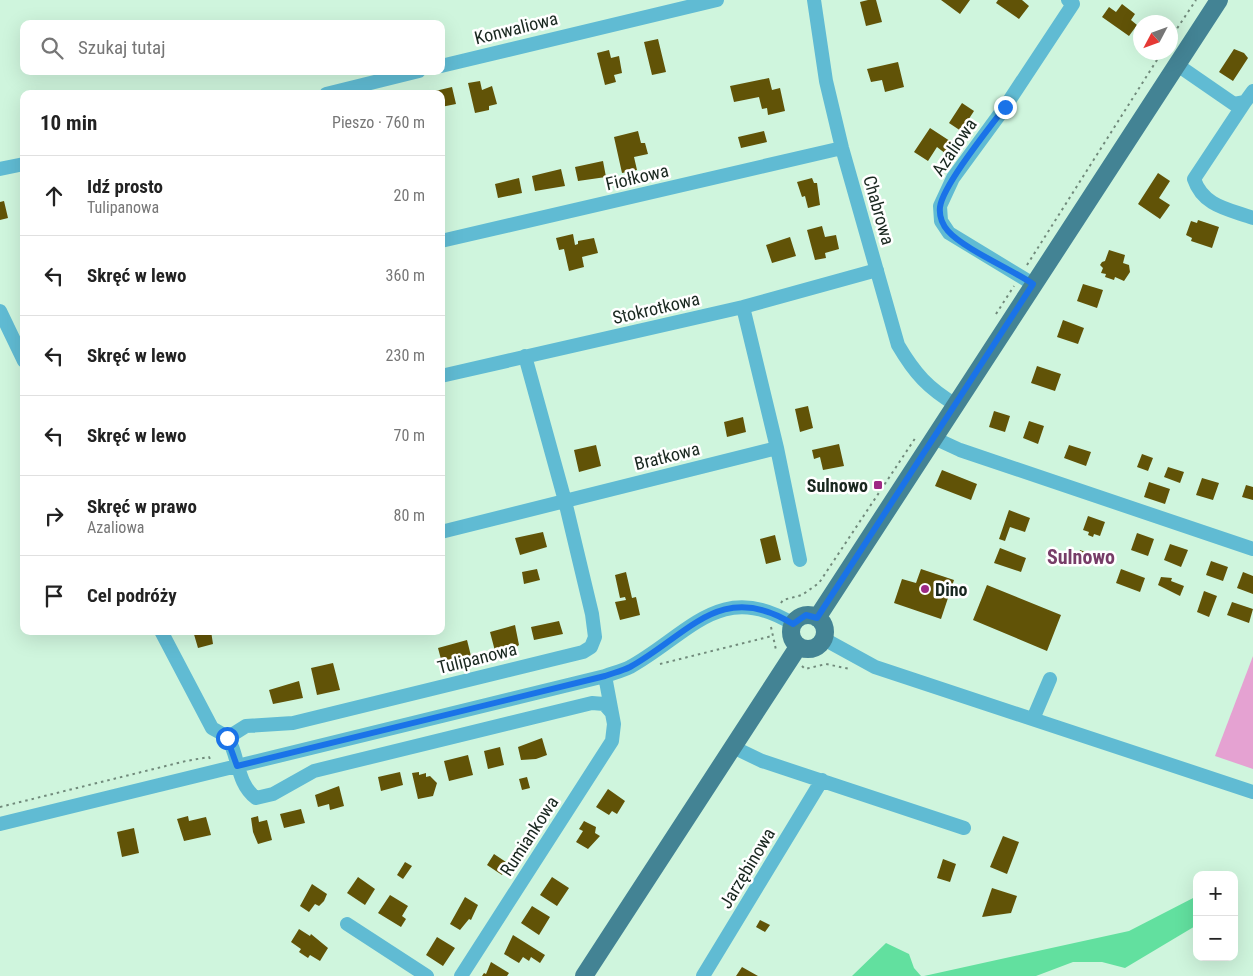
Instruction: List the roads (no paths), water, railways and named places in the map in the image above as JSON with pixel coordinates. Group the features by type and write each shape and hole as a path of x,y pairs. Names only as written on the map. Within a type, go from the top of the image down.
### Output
{"main road":[{"path":"817,618 925,437 956,405 1027,280 1219,0"},
{"path":"806,615 817,618 824,625 824,639 810,650 798,647 792,639 793,624 806,615"},
{"path":"584,976 798,647"}],"street":[{"name":"Konwaliowa","path":"445,65 717,0"},
{"name":"Chabrowa","path":"814,0 826,81 842,148 898,345 912,369 931,390 956,405"},
{"name":"Azaliowa","path":"1027,280 955,236 940,221 940,206 953,178 1005,107 1073,4 1068,0"},
{"path":"1176,64 1234,104 1249,97"},
{"path":"359,90 406,75"},
{"path":"1249,97 1194,179 1198,193 1214,205 1253,218"},
{"name":"Fiołkowa","path":"445,240 842,148"},
{"path":"0,169 20,165"},
{"name":"Stokrotkowa","path":"445,375 743,307 877,270"},
{"path":"743,307 777,448 800,560"},
{"path":"0,311 19,341"},
{"path":"525,356 565,501"},
{"path":"925,437 1253,549"},
{"name":"Bratkowa","path":"445,531 777,448"},
{"name":"Tulipanowa","path":"227,738 246,726 293,723 583,652 591,647 595,637 592,614 565,501"},
{"path":"0,824 605,676 629,667 697,620 714,612 733,608 754,607 776,614 793,624"},
{"path":"163,635 212,728 227,738 249,793 256,798 273,794 314,771 430,742 592,703 604,704 611,712"},
{"path":"824,639 875,667 1253,792"},
{"name":"Rumiankowa","path":"460,976 612,741 614,724 605,676"},
{"path":"1033,719 1050,679"},
{"path":"734,748 762,761 964,828"},
{"name":"Jarzębinowa","path":"703,976 822,780"},
{"path":"347,924 427,976"}],"place":[{"name":"Sulnowo","path":"878,485"},
{"name":"Dino","path":"925,589"}],"district":[{"name":"Sulnowo","path":"1081,557"}]}
